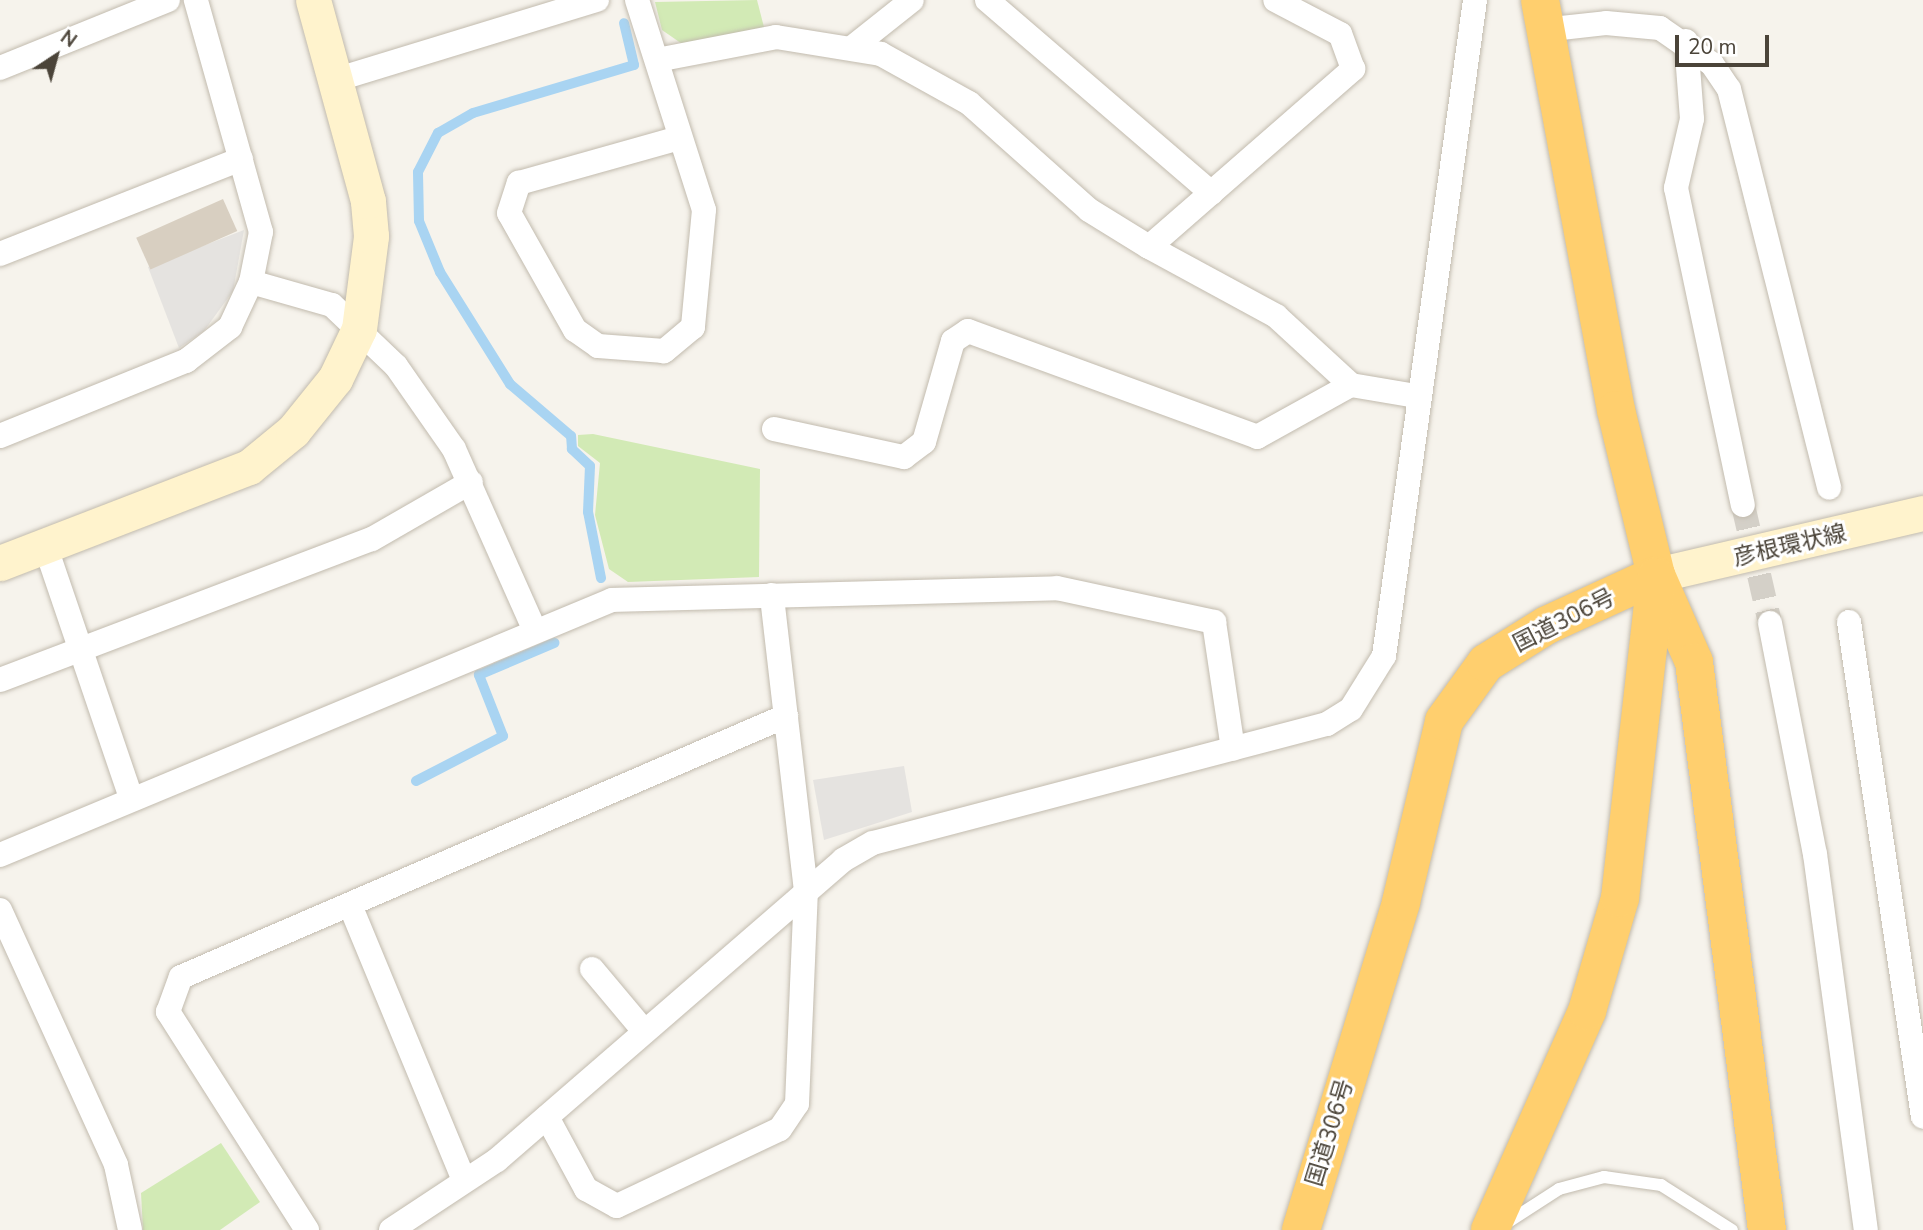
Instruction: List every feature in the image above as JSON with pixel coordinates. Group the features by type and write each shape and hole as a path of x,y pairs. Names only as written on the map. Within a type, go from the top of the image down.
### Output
{"highway":[{"path":"1542,15 1616,410 1656,575 1696,675 1767,1230"},
{"path":"1490,1230 1587,1011 1620,898 1656,575"},
{"name":"国道306号","path":"1301,1230 1401,902 1444,720 1486,663 1547,625 1656,575"}],"street":[{"path":"0,68 168,0"},
{"path":"0,436 186,361 251,282 261,232 196,0"},
{"path":"0,563 249,467 316,405 359,329 371,236 335,80 313,0"},
{"path":"335,80 567,5 597,0"},
{"path":"637,0 704,210 693,327 664,351 598,346 575,330 509,214 519,184 679,138"},
{"path":"853,47 912,0"},
{"path":"987,0 1211,193"},
{"path":"1149,247 1353,69 1340,34 1275,0"},
{"path":"391,1230 464,1181 547,1117 870,836 1233,749 1327,724 1351,709 1377,671 1416,396 1446,239 1475,0"},
{"path":"1542,15 1632,22 1686,41 1729,89 1829,488"},
{"path":"657,60 776,37 853,47 917,70 969,103 1089,210 1149,247 1276,316 1351,385 1416,396"},
{"path":"1686,41 1692,119 1676,188 1743,505"},
{"path":"0,254 241,159"},
{"path":"251,282 332,306 396,366 471,482 534,629"},
{"path":"774,429 904,457 924,442 953,341 968,331 1257,437 1351,385"},
{"path":"0,680 372,539 471,482"},
{"name":"彦根環状線","path":"1656,575 1923,513"},
{"path":"45,545 131,798"},
{"path":"0,855 534,629 612,600 1057,587 1214,622 1233,749"},
{"path":"547,1117 586,1189 617,1206 780,1129 797,1104 806,891 772,595"},
{"path":"1849,622 1923,1116"},
{"path":"1770,623 1815,853 1866,1230"},
{"path":"307,1230 168,1012 181,977 786,716"},
{"path":"350,905 464,1181"},
{"path":"0,910 116,1166 130,1230"},
{"path":"592,969 644,1031"}],"lane":[{"path":"1496,1230 1559,1189 1604,1177 1661,1185 1732,1230"}],"green space":[{"path":"757,0 765,31 688,48 662,30 655,2"},
{"path":"593,434 760,469 759,577 628,582 609,569 595,515 600,463 578,446 578,435"},
{"path":"221,1143 260,1202 220,1230 143,1230 141,1193"}],"shaded area":[{"path":"244,230 233,291 204,331 179,348 148,267"},
{"path":"904,766 912,812 824,840 813,780"}],"building":[{"path":"223,199 237,231 150,270 136,238"}],"waterway":[{"path":"601,578 588,512 590,466 572,449 571,436 510,384 440,272 419,221 418,172 438,133 473,113 634,65 624,23"},
{"path":"416,781 503,736 479,675 554,643"}],"tunnel":[{"path":"1743,505 1770,623"}]}
